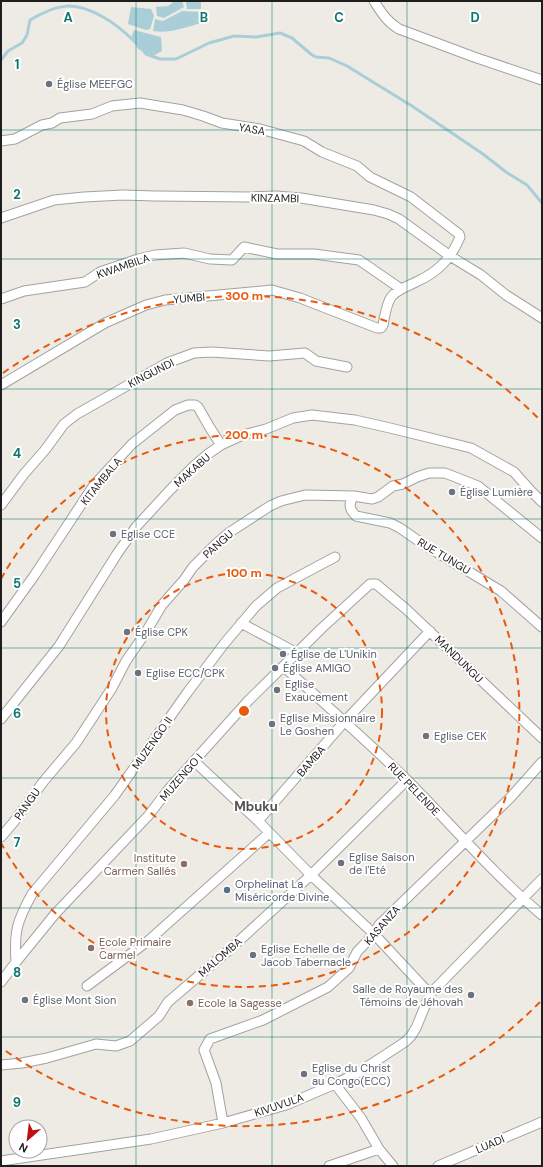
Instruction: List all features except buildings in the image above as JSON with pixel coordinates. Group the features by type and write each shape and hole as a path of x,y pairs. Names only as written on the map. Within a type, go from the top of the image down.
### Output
{"street":[{"path":"374,1 387,20 399,29 542,80"},
{"name":"YASA","path":"1,141 15,139 42,125 52,123 60,118 92,114 112,106 140,103 183,110 222,123 260,129 299,139 322,152 357,166 370,177 411,197 459,234 460,237 450,256"},
{"name":"KINZAMBI","path":"1,218 54,200 84,196 123,195 276,196 300,198 388,214 410,227 450,256 481,275 506,295 542,318"},
{"name":"KWAMBILA","path":"1,299 24,291 85,282 100,272 155,255 184,253 210,259 232,260 244,247 278,254 314,254 359,260 401,289"},
{"name":"YUMBI","path":"1,385 104,323 146,305 165,300 272,290 300,298 377,328 381,328 389,300 393,294 428,276 450,256"},
{"name":"KINGUNDI","path":"1,505 64,424 77,414 167,363 194,353 212,352 269,356 305,353 316,361 347,367"},
{"name":"KITAMBALA","path":"1,622 34,576 94,485 132,444 175,410 188,405 195,405 198,407 221,445"},
{"name":"MAKABU","path":"1,719 59,646 117,554 136,527 194,466 221,445 243,435 266,429 293,418 312,415 355,420 452,442 471,448 514,472 542,502"},
{"name":"PANGU","path":"1,837 13,823 42,782 76,743 112,688 126,661 162,605 184,580 193,567 216,544 246,521 270,506 281,501 305,495 354,496 372,499 378,497 393,486 403,484 417,477 429,473 445,473 478,486 542,538"},
{"name":"RUE TUNGU","path":"354,496 349,505 352,512 356,516 390,523 400,528 423,544 501,591 542,627"},
{"name":"MUZENGO II","path":"16,962 15,937 18,923 32,894 115,795 187,693 241,623 256,606 278,588 335,557"},
{"name":"MUZENGO I","path":"1,982 54,914 148,816 168,790 248,702 328,623 370,584 372,584"},
{"name":"MANDUNGU","path":"372,584 376,584 406,609 542,738"},
{"path":"241,623 297,653"},
{"name":"BAMBA","path":"258,821 345,721 430,631"},
{"name":"RUE PELENDE","path":"284,667 345,721 407,780 465,842 523,899 542,915"},
{"path":"194,761 374,934 430,994"},
{"name":"KASANZA","path":"223,1123 216,1084 204,1050 210,1038 263,1020 328,987 348,968 357,952 374,934 379,925 510,798 542,762"},
{"name":"MALOMBA","path":"1,1065 47,1058 96,1044 116,1046 130,1041 159,1016 168,1002 229,950 311,875 407,780"},
{"path":"87,986 148,941 269,833"},
{"name":"KIVUVULA","path":"1,1161 151,1139 223,1123 286,1105 359,1072 405,1042 411,1036 416,1028 430,994 542,879"},
{"path":"335,1084 361,1118 379,1149 393,1166"},
{"name":"LUADI","path":"438,1166 542,1122"},
{"path":"329,1166 379,1149"}],"water":[{"path":"175,1 182,1 184,7 164,18 157,16 156,7 168,6"},
{"path":"187,1 201,1 201,9 187,9"},
{"path":"131,7 151,9 154,16 150,29 146,30 128,24"},
{"path":"182,11 201,12 202,23 166,32 153,31 155,19 163,21"},
{"path":"134,30 161,37 162,51 153,56 138,49 131,38"}],"waterway":[{"path":"1,60 8,51 22,43 27,35 30,20 40,14 58,7 75,6 93,12 112,22 135,42"},
{"path":"142,49 146,54 160,59 176,59 209,43 234,36 256,37 280,33 292,38 312,55 316,57 329,58 347,66 412,106 527,185 542,203"}],"place":[{"name":"Église MEEFGC","path":"49,84"},
{"name":"Église Lumière","path":"452,492"},
{"name":"Eglise CCE","path":"113,534"},
{"name":"Église CPK","path":"127,632"},
{"name":"Église de L'Unikin","path":"283,654"},
{"name":"Église AMIGO","path":"275,668"},
{"name":"Eglise ECC/CPK","path":"138,673"},
{"name":"Eglise Exaucement","path":"277,690"},
{"name":"Eglise Missionnaire Le Goshen","path":"272,724"},
{"name":"Eglise CEK","path":"426,736"},
{"name":"Eglise Saison de l'Eté","path":"341,863"},
{"name":"Institute Carmen Sallés","path":"184,864"},
{"name":"Orphelinat La Miséricorde Divine","path":"227,890"},
{"name":"Ecole Primaire Carmel","path":"91,948"},
{"name":"Eglise Echelle de Jacob Tabernacle","path":"253,955"},
{"name":"Salle de Royaume des Témoins de Jéhovah","path":"471,995"},
{"name":"Église Mont Sion","path":"25,1000"},
{"name":"Ecole la Sagesse","path":"190,1003"},
{"name":"Eglise du Christ au Congo(ECC)","path":"304,1074"}],"district":[{"name":"Mbuku","path":"256,806"}]}
